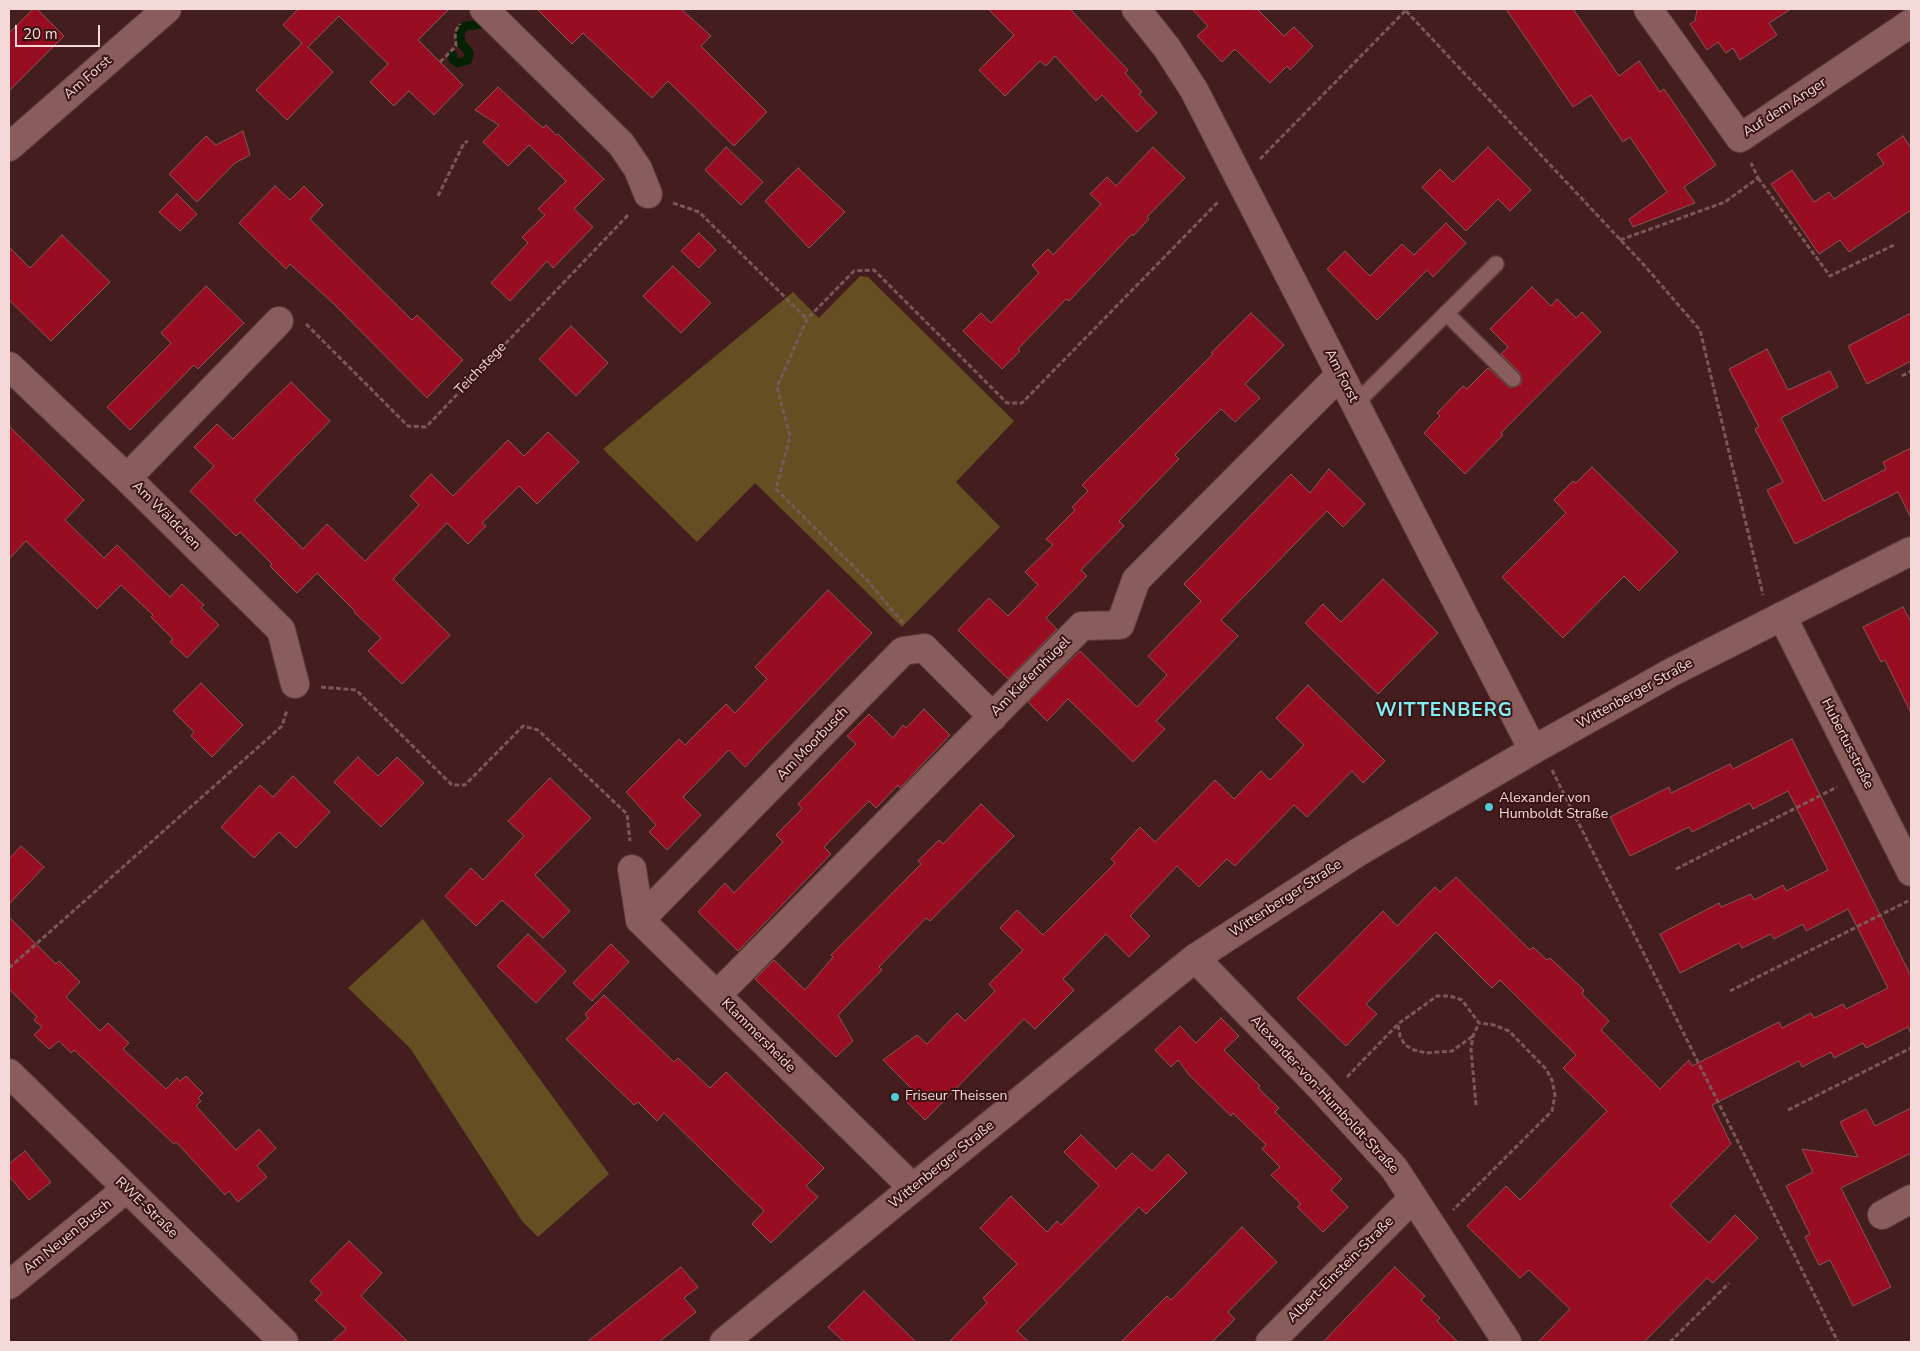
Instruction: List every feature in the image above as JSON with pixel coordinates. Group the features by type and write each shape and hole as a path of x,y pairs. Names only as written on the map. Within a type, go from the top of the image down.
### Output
{"street":[{"name":"Am Forst","path":"9,147 167,9"},
{"name":"Am Forst","path":"1136,9 1166,48 1194,90 1355,404 1536,748"},
{"name":"Auf dem Anger","path":"1648,9 1740,138 1911,23"},
{"path":"485,10 621,144 638,169 648,194"},
{"path":"127,478 279,321"},
{"name":"Am Wäldchen","path":"9,366 127,478 281,630 294,684"},
{"name":"Am Kiefernhügel","path":"717,995 1082,626 1120,624 1136,580 1340,374"},
{"name":"Wittenberger Straße","path":"724,1342 1194,958 1360,851 1536,748 1672,672 1911,551"},
{"name":"Hubertusstraße","path":"1776,619 1862,774 1911,870"},
{"path":"924,648 993,717"},
{"name":"Am Moorbusch","path":"640,920 903,651 924,648"},
{"path":"632,869 640,920"},
{"name":"Klammersheide","path":"640,920 913,1188"},
{"name":"Alexander-von-Humboldt-Straße","path":"1194,958 1328,1096 1394,1168 1507,1342"},
{"name":"RWE-Straße","path":"9,1074 284,1342"},
{"name":"Am Neuen Busch","path":"9,1285 126,1189"},
{"name":"Albert-Einstein-Straße","path":"1270,1342 1413,1198"},
{"path":"1882,1214 1911,1200"}],"lane":[{"path":"1355,404 1496,264"},
{"path":"1446,313 1513,379"}],"path":[{"path":"440,62 456,46 455,32 459,25 479,20 485,10"},
{"path":"924,648 866,579 776,488 790,436 777,387 807,319 854,271 874,270 1007,403 1022,403 1407,10 1620,240 1700,330 1776,619"},
{"path":"1740,138 1758,178 1830,276 1894,245"},
{"path":"438,196 464,143 468,141"},
{"path":"1620,240 1725,202 1758,178"},
{"path":"648,194 699,212 807,319"},
{"name":"Teichstege","path":"279,321 294,317 301,319 408,426 426,427 648,194"},
{"path":"1902,376 1911,371"},
{"path":"9,968 282,726 294,684 356,690 452,786 465,785 523,726 538,730 627,814 632,869"},
{"path":"1536,748 1838,1342"},
{"path":"1676,869 1862,774"},
{"path":"1730,991 1911,900"},
{"path":"1328,1096 1398,1024 1437,996 1450,996 1462,1000 1479,1023 1494,1025 1509,1031 1546,1069 1552,1080 1555,1096 1552,1111 1434,1230"},
{"path":"1476,1105 1471,1058 1473,1036 1479,1023"},
{"path":"1398,1024 1400,1036 1406,1044 1414,1050 1426,1053 1452,1051 1473,1036"},
{"path":"1788,1110 1911,1048"},
{"path":"1670,1342 1729,1283"}],"shaded area":[{"path":"860,276 868,277 1014,421 956,482 1000,527 902,627 755,483 697,542 603,449 793,292 819,318"},
{"path":"423,919 609,1174 538,1237 522,1221 410,1048 348,988"}],"building":[{"path":"33,9 37,9 64,36 9,91 9,33"},
{"path":"298,9 449,9 418,40 463,85 434,115 409,91 394,106 370,82 388,64 339,16 308,47 333,72 287,120 256,90 302,43 283,25"},
{"path":"537,9 681,9 711,36 701,46 767,112 734,146 668,81 652,98 583,33 572,44"},
{"path":"988,9 1070,9 1128,70 1125,73 1142,92 1139,94 1157,113 1137,132 1102,95 1096,101 1055,56 1046,66 1040,61 1005,96 979,70 1014,35"},
{"path":"1192,9 1257,9 1284,36 1294,27 1313,46 1290,70 1287,66 1270,83 1235,49 1222,62 1197,36 1208,26"},
{"path":"1506,9 1573,9 1619,76 1639,61 1660,92 1664,89 1716,165 1684,187 1695,203 1633,227 1629,219 1667,192 1630,137 1623,142 1591,95 1573,107"},
{"path":"1697,9 1791,9 1769,23 1777,35 1740,60 1733,48 1726,53 1718,42 1707,50 1690,24 1695,21"},
{"path":"498,87 543,128 546,125 556,135 558,134 604,179 574,209 593,227 553,268 547,261 510,301 491,283 528,243 522,237 545,215 538,209 566,181 529,145 508,166 483,142 499,125 475,110"},
{"path":"243,131 250,155 235,163 197,202 169,174 206,136 216,145"},
{"path":"1903,136 1911,148 1911,210 1849,252 1840,240 1819,254 1771,184 1792,170 1814,202 1829,192 1834,199 1884,164 1877,154"},
{"path":"726,147 763,182 741,205 705,170"},
{"path":"1153,147 1185,178 1147,217 1149,219 1133,236 1132,234 1069,301 1066,299 1018,349 1020,351 1002,369 963,331 981,313 991,323 1039,273 1032,265 1048,249 1053,255 1101,204 1090,194 1107,177 1116,186"},
{"path":"1488,147 1531,190 1510,211 1498,199 1466,231 1422,187 1440,169 1453,182"},
{"path":"798,168 845,212 809,248 765,201"},
{"path":"275,186 290,200 304,186 323,205 310,219 412,320 417,315 463,360 427,398 334,304 290,264 286,269 239,223"},
{"path":"177,194 197,214 180,231 159,212"},
{"path":"1446,223 1466,243 1433,277 1427,270 1377,320 1327,269 1345,251 1370,276 1402,244 1414,255"},
{"path":"699,233 716,250 699,268 681,251"},
{"path":"62,235 110,282 51,341 9,300 9,247 30,268"},
{"path":"673,266 711,303 681,333 643,296"},
{"path":"206,286 244,323 198,369 194,365 130,430 107,407 171,343 161,333"},
{"path":"1532,287 1551,306 1557,299 1576,318 1582,312 1601,332 1501,433 1503,435 1465,474 1424,433 1440,416 1437,413 1463,386 1467,389 1488,368 1510,388 1520,385 1522,381 1520,373 1501,354 1508,347 1490,329"},
{"path":"1251,313 1284,345 1245,384 1260,398 1235,422 1221,409 1175,455 1179,459 1119,521 1124,526 1081,570 1087,576 1046,618 1057,629 1008,679 958,630 989,598 1008,616 1038,585 1025,572 1053,545 1046,539 1075,510 1072,507 1088,491 1082,485 1213,354 1211,353"},
{"path":"1911,313 1911,361 1867,384 1848,346"},
{"path":"571,326 608,363 576,396 539,359"},
{"path":"1767,349 1788,390 1830,371 1838,387 1781,418 1824,501 1886,469 1883,462 1911,448 1911,518 1898,492 1795,544 1767,490 1783,482 1755,429 1759,427 1729,369"},
{"path":"291,382 330,421 254,500 303,549 327,524 365,561 419,505 410,496 431,474 453,496 508,440 524,456 548,432 579,462 537,504 519,486 482,523 486,526 468,544 447,523 393,579 450,635 402,684 368,651 381,638 317,573 297,593 270,566 272,564 240,532 236,536 190,491 214,466 194,447 217,424 233,439"},
{"path":"9,426 84,500 65,520 104,558 117,545 170,597 182,584 204,605 201,608 219,625 187,658 170,642 173,639 151,617 153,615 121,585 97,609 26,541 9,559"},
{"path":"1592,467 1678,552 1639,591 1624,576 1563,638 1502,577 1566,513 1554,500 1573,481 1576,483"},
{"path":"1329,469 1365,504 1343,527 1327,511 1221,620 1238,636 1156,721 1165,729 1133,762 1068,699 1047,721 1028,702 1080,651 1137,707 1167,675 1148,656 1201,601 1184,584 1291,474 1310,493"},
{"path":"1383,579 1438,633 1378,694 1305,623 1323,604 1341,622"},
{"path":"828,590 872,633 745,767 729,750 683,797 701,815 667,850 649,832 656,825 626,792 679,739 685,745 726,704 735,713 767,679 755,667"},
{"path":"1903,607 1911,622 1911,713 1885,660 1881,662 1863,627"},
{"path":"201,683 243,725 212,757 191,736 194,732 173,711"},
{"path":"1308,685 1385,761 1363,783 1352,771 1307,817 1294,805 1235,866 1227,859 1199,887 1177,866 1130,916 1150,936 1129,957 1106,934 1063,979 1074,990 1035,1029 1024,1019 925,1120 905,1100 914,1091 883,1060 917,1035 927,1044 957,1013 965,1021 995,991 989,984 1023,950 1000,928 1017,910 1043,935 1115,863 1111,859 1140,827 1155,842 1215,780 1234,799 1261,771 1270,780 1304,745 1276,718"},
{"path":"924,709 950,735 900,788 898,785 876,808 869,801 824,847 831,854 738,951 698,912 725,883 734,893 783,842 776,835 802,809 798,804 856,744 847,736 869,714 893,738 903,725 906,728"},
{"path":"1792,739 1911,976 1911,1034 1908,1027 1866,1048 1863,1043 1834,1058 1831,1052 1802,1067 1799,1061 1712,1105 1731,1144 1670,1205 1709,1243 1735,1215 1758,1238 1713,1283 1707,1278 1644,1342 1538,1342 1570,1309 1529,1270 1520,1278 1467,1226 1506,1186 1520,1200 1607,1111 1563,1068 1576,1055 1500,980 1492,988 1436,932 1366,1004 1377,1014 1346,1046 1297,998 1383,911 1397,926 1435,887 1440,892 1456,877 1530,950 1533,947 1547,960 1550,958 1584,990 1582,994 1609,1021 1601,1030 1660,1089 1689,1060 1692,1066 1779,1022 1782,1028 1811,1013 1814,1018 1843,1004 1846,1009 1888,988 1848,909 1806,931 1803,924 1774,939 1771,934 1742,948 1739,943 1680,973 1660,934 1719,903 1721,907 1751,894 1754,900 1783,885 1786,891 1828,870 1788,791 1753,809 1750,803 1692,832 1689,827 1630,856 1610,817 1669,787 1671,793 1730,764 1733,769"},
{"path":"358,757 378,776 397,757 424,783 381,827 334,782"},
{"path":"293,776 330,812 296,848 279,832 254,858 221,827 260,785 273,797"},
{"path":"550,778 591,818 535,875 570,911 543,938 502,900 476,926 445,896 471,868 483,880 524,836 508,821"},
{"path":"981,804 1014,836 930,921 926,918 879,967 882,970 838,1015 853,1041 836,1057 755,979 774,960 805,990 833,957 831,955 921,864 918,861 939,840 943,844"},
{"path":"21,846 44,867 9,904 9,859"},
{"path":"9,917 56,964 59,961 80,982 66,997 100,1031 108,1023 129,1043 123,1049 166,1089 177,1078 180,1081 186,1076 203,1093 198,1098 201,1101 196,1106 236,1150 259,1129 276,1148 257,1166 267,1177 238,1202 229,1191 225,1195 176,1142 174,1144 74,1050 71,1053 59,1041 49,1049 34,1035 42,1027 34,1020 37,1017 9,989"},
{"path":"528,934 566,971 536,1003 497,966"},
{"path":"611,944 629,962 592,1001 573,983"},
{"path":"604,995 674,1062 678,1058 710,1088 726,1072 824,1168 806,1186 818,1197 771,1243 752,1224 764,1211 664,1113 657,1121 638,1102 634,1105 566,1039 588,1018 585,1014"},
{"path":"1221,1018 1239,1036 1224,1050 1279,1108 1275,1112 1342,1179 1331,1190 1348,1207 1323,1232 1297,1207 1301,1204 1271,1175 1280,1167 1262,1149 1266,1145 1233,1113 1231,1116 1190,1076 1178,1060 1171,1067 1155,1050 1180,1026 1196,1043"},
{"path":"1911,1108 1911,1153 1841,1188 1891,1287 1853,1306 1830,1260 1819,1265 1805,1237 1810,1234 1786,1186 1813,1172 1802,1149 1858,1157 1840,1122 1866,1109 1875,1126"},
{"path":"1081,1135 1116,1169 1132,1153 1152,1171 1168,1154 1187,1173 1146,1214 1139,1207 1017,1331 1029,1342 949,1342 987,1303 983,1298 1017,1264 980,1228 1011,1196 1047,1232 1057,1221 1061,1225 1099,1186 1064,1152"},
{"path":"25,1151 51,1182 29,1200 9,1176 9,1164"},
{"path":"1242,1227 1277,1262 1228,1312 1235,1319 1212,1342 1121,1342 1167,1296 1171,1300"},
{"path":"349,1241 382,1273 361,1296 408,1342 332,1342 346,1329 315,1300 322,1293 310,1281"},
{"path":"681,1267 698,1287 684,1298 696,1312 659,1342 587,1342"},
{"path":"1395,1267 1425,1296 1421,1300 1440,1318 1437,1321 1458,1342 1323,1342"},
{"path":"864,1291 916,1342 844,1342 828,1327"}],"waterway":[{"path":"453,55 453,60 458,63 468,60 469,52 461,43 460,33 465,26 481,24"}],"place":[{"name":"Alexander von Humboldt Straße","path":"1489,807"},
{"name":"Friseur Theissen","path":"895,1097"}],"district":[{"name":"WITTENBERG","path":"1444,711"}]}
